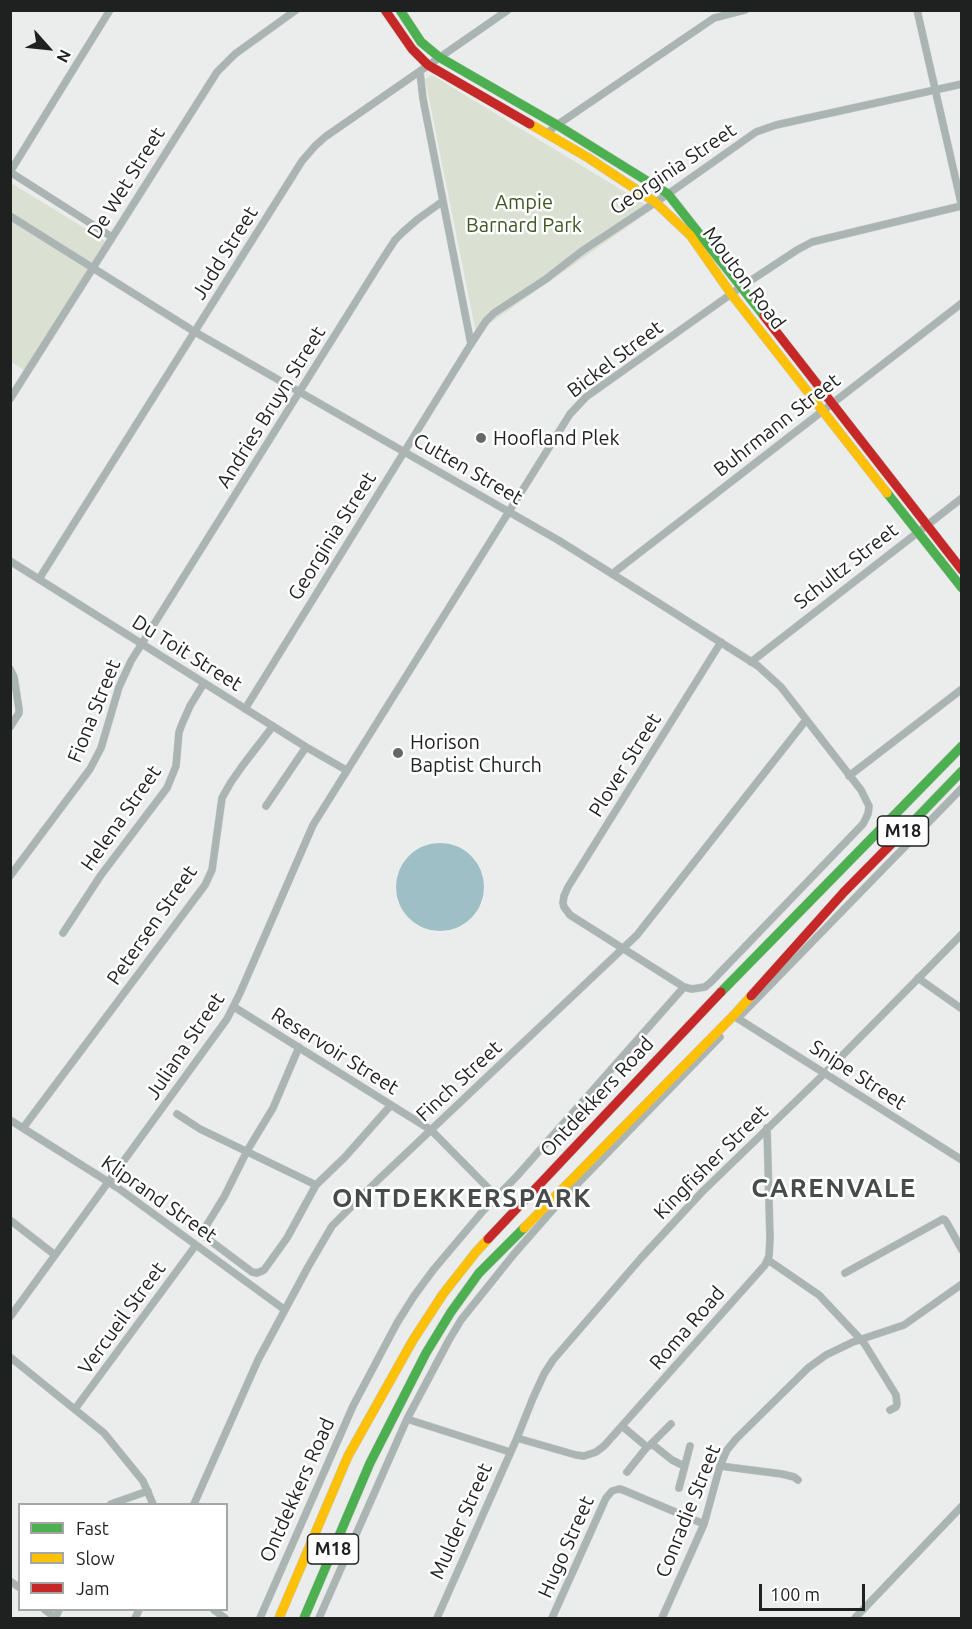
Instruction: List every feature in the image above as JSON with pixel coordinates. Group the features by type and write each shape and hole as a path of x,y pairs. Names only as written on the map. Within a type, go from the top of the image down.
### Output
{"main road":[{"name":"Mouton Road","path":"385,10 412,49 428,65 587,157 655,202 690,235 732,294 962,588"},
{"name":"Mouton Road","path":"400,10 422,42 439,57 557,125 668,194 962,570"},
{"name":"Ontdekkers Road","path":"279,1618 348,1456 413,1340 443,1294 476,1252 711,1002 962,746"},
{"name":"Ontdekkers Road","path":"304,1618 370,1463 426,1353 451,1312 480,1273 734,1015 844,892 962,771"}],"street":[{"path":"110,10 10,172 112,237"},
{"name":"De Wet Street","path":"10,399 217,72 235,54 296,10"},
{"name":"Judd Street","path":"39,579 296,170 315,146 508,10"},
{"path":"547,133 713,14 745,10"},
{"path":"917,10 961,206"},
{"path":"420,72 423,99 471,344"},
{"name":"Georginia Street","path":"244,709 471,344 494,313 756,132 962,84"},
{"name":"Andries Bruyn Street","path":"141,644 395,240 443,201"},
{"name":"Bickel Street","path":"346,770 570,414 580,402 732,294 812,242 961,206"},
{"name":"Cutten Street","path":"10,216 195,332 509,512 612,574 758,666 781,687 867,800 869,810 863,824 711,982 705,987 696,989 684,987"},
{"name":"Buhrmann Street","path":"612,574 962,303"},
{"name":"Schultz Street","path":"751,662 962,498"},
{"name":"Du Toit Street","path":"10,561 244,709 346,770"},
{"name":"Plover Street","path":"624,948 570,915 564,907 564,896 721,642"},
{"name":"Fiona Street","path":"10,876 90,769 101,748 122,678 141,644"},
{"path":"10,669 14,677 19,709 10,727"},
{"name":"Helena Street","path":"63,933 101,875 167,788 176,765 179,732 190,706 204,683"},
{"path":"849,776 962,689"},
{"name":"Finch Street","path":"194,1503 258,1360 332,1226 642,929 806,720"},
{"name":"Petersen Street","path":"23,1128 205,885 212,870 222,798 243,765 273,726"},
{"path":"266,806 306,747"},
{"name":"Juliana Street","path":"10,1317 234,1007 307,835 346,770"},
{"path":"320,1618 407,1419 456,1328 484,1291 556,1206 962,788"},
{"name":"Kingfisher Street","path":"517,1438 544,1374 553,1360 641,1258 694,1200 825,1073 962,934"},
{"path":"624,948 684,987"},
{"path":"918,978 962,1010"},
{"name":"Ontdekkers Road","path":"260,1618 353,1406 397,1323 429,1275 483,1211 517,1176 684,987"},
{"name":"Reservoir Street","path":"234,1007 431,1130 497,1197"},
{"name":"Snipe Street","path":"737,1018 962,1160"},
{"path":"298,1047 273,1108 203,1231 204,1236 252,1272 257,1273 264,1270 286,1238 316,1185 345,1157 391,1105"},
{"path":"177,1114 200,1128 316,1185"},
{"name":"Kliprand Street","path":"10,1120 108,1182 285,1310"},
{"path":"767,1128 770,1209 768,1260 819,1295 861,1339 896,1395 896,1407 890,1410"},
{"path":"845,1273 943,1219 947,1222 962,1250"},
{"path":"10,1220 55,1256"},
{"name":"Vercueil Street","path":"75,1409 196,1245"},
{"name":"Roma Road","path":"517,1438 576,1455 584,1456 596,1452 622,1426 768,1260"},
{"name":"Conradie Street","path":"662,1618 704,1524 720,1466 727,1450 736,1439 801,1373 833,1352 861,1339 904,1325 962,1284"},
{"path":"10,1357 99,1428 143,1481 153,1503"},
{"path":"407,1419 510,1452"},
{"path":"627,1472 671,1424"},
{"path":"622,1426 684,1466"},
{"name":"Mulder Street","path":"437,1618 517,1438"},
{"path":"679,1488 690,1446"},
{"path":"720,1466 782,1474 798,1480"},
{"name":"Hugo Street","path":"552,1618 606,1498 612,1491 623,1490 704,1524"},
{"path":"114,1503 148,1491"},
{"path":"855,1618 962,1506"}],"green space":[{"name":"Ampie Barnard Park","path":"432,75 653,209 476,333 425,79"},
{"path":"13,184 107,242 26,371 11,362 10,188"}],"water":[{"path":"440,843 465,850 477,862 484,887 477,912 465,924 440,931 415,924 403,912 396,887 403,862 415,850"}],"traffic: fast":[{"path":"400,10 421,42 439,57 557,125 668,194 764,316"},
{"path":"887,493 962,588"},
{"path":"721,992 962,746"},
{"path":"907,828 962,771"},
{"path":"304,1618 370,1463 426,1353 451,1312 479,1273 524,1228"}],"traffic: slow":[{"path":"530,124 587,157 655,202 690,235 732,295 887,493"},
{"path":"524,1228 751,996"},
{"path":"279,1618 348,1456 413,1340 443,1294 488,1239"}],"traffic: jam":[{"path":"385,10 412,49 428,65 530,124"},
{"path":"764,316 962,570"},
{"path":"751,996 844,892 907,828"},
{"path":"488,1239 721,992"}],"place":[{"name":"Hoofland Plek","path":"481,438"},
{"name":"Horison Baptist Church","path":"398,753"}],"district":[{"name":"CARENVALE","path":"834,1188"},
{"name":"ONTDEKKERSPARK","path":"462,1198"}]}
